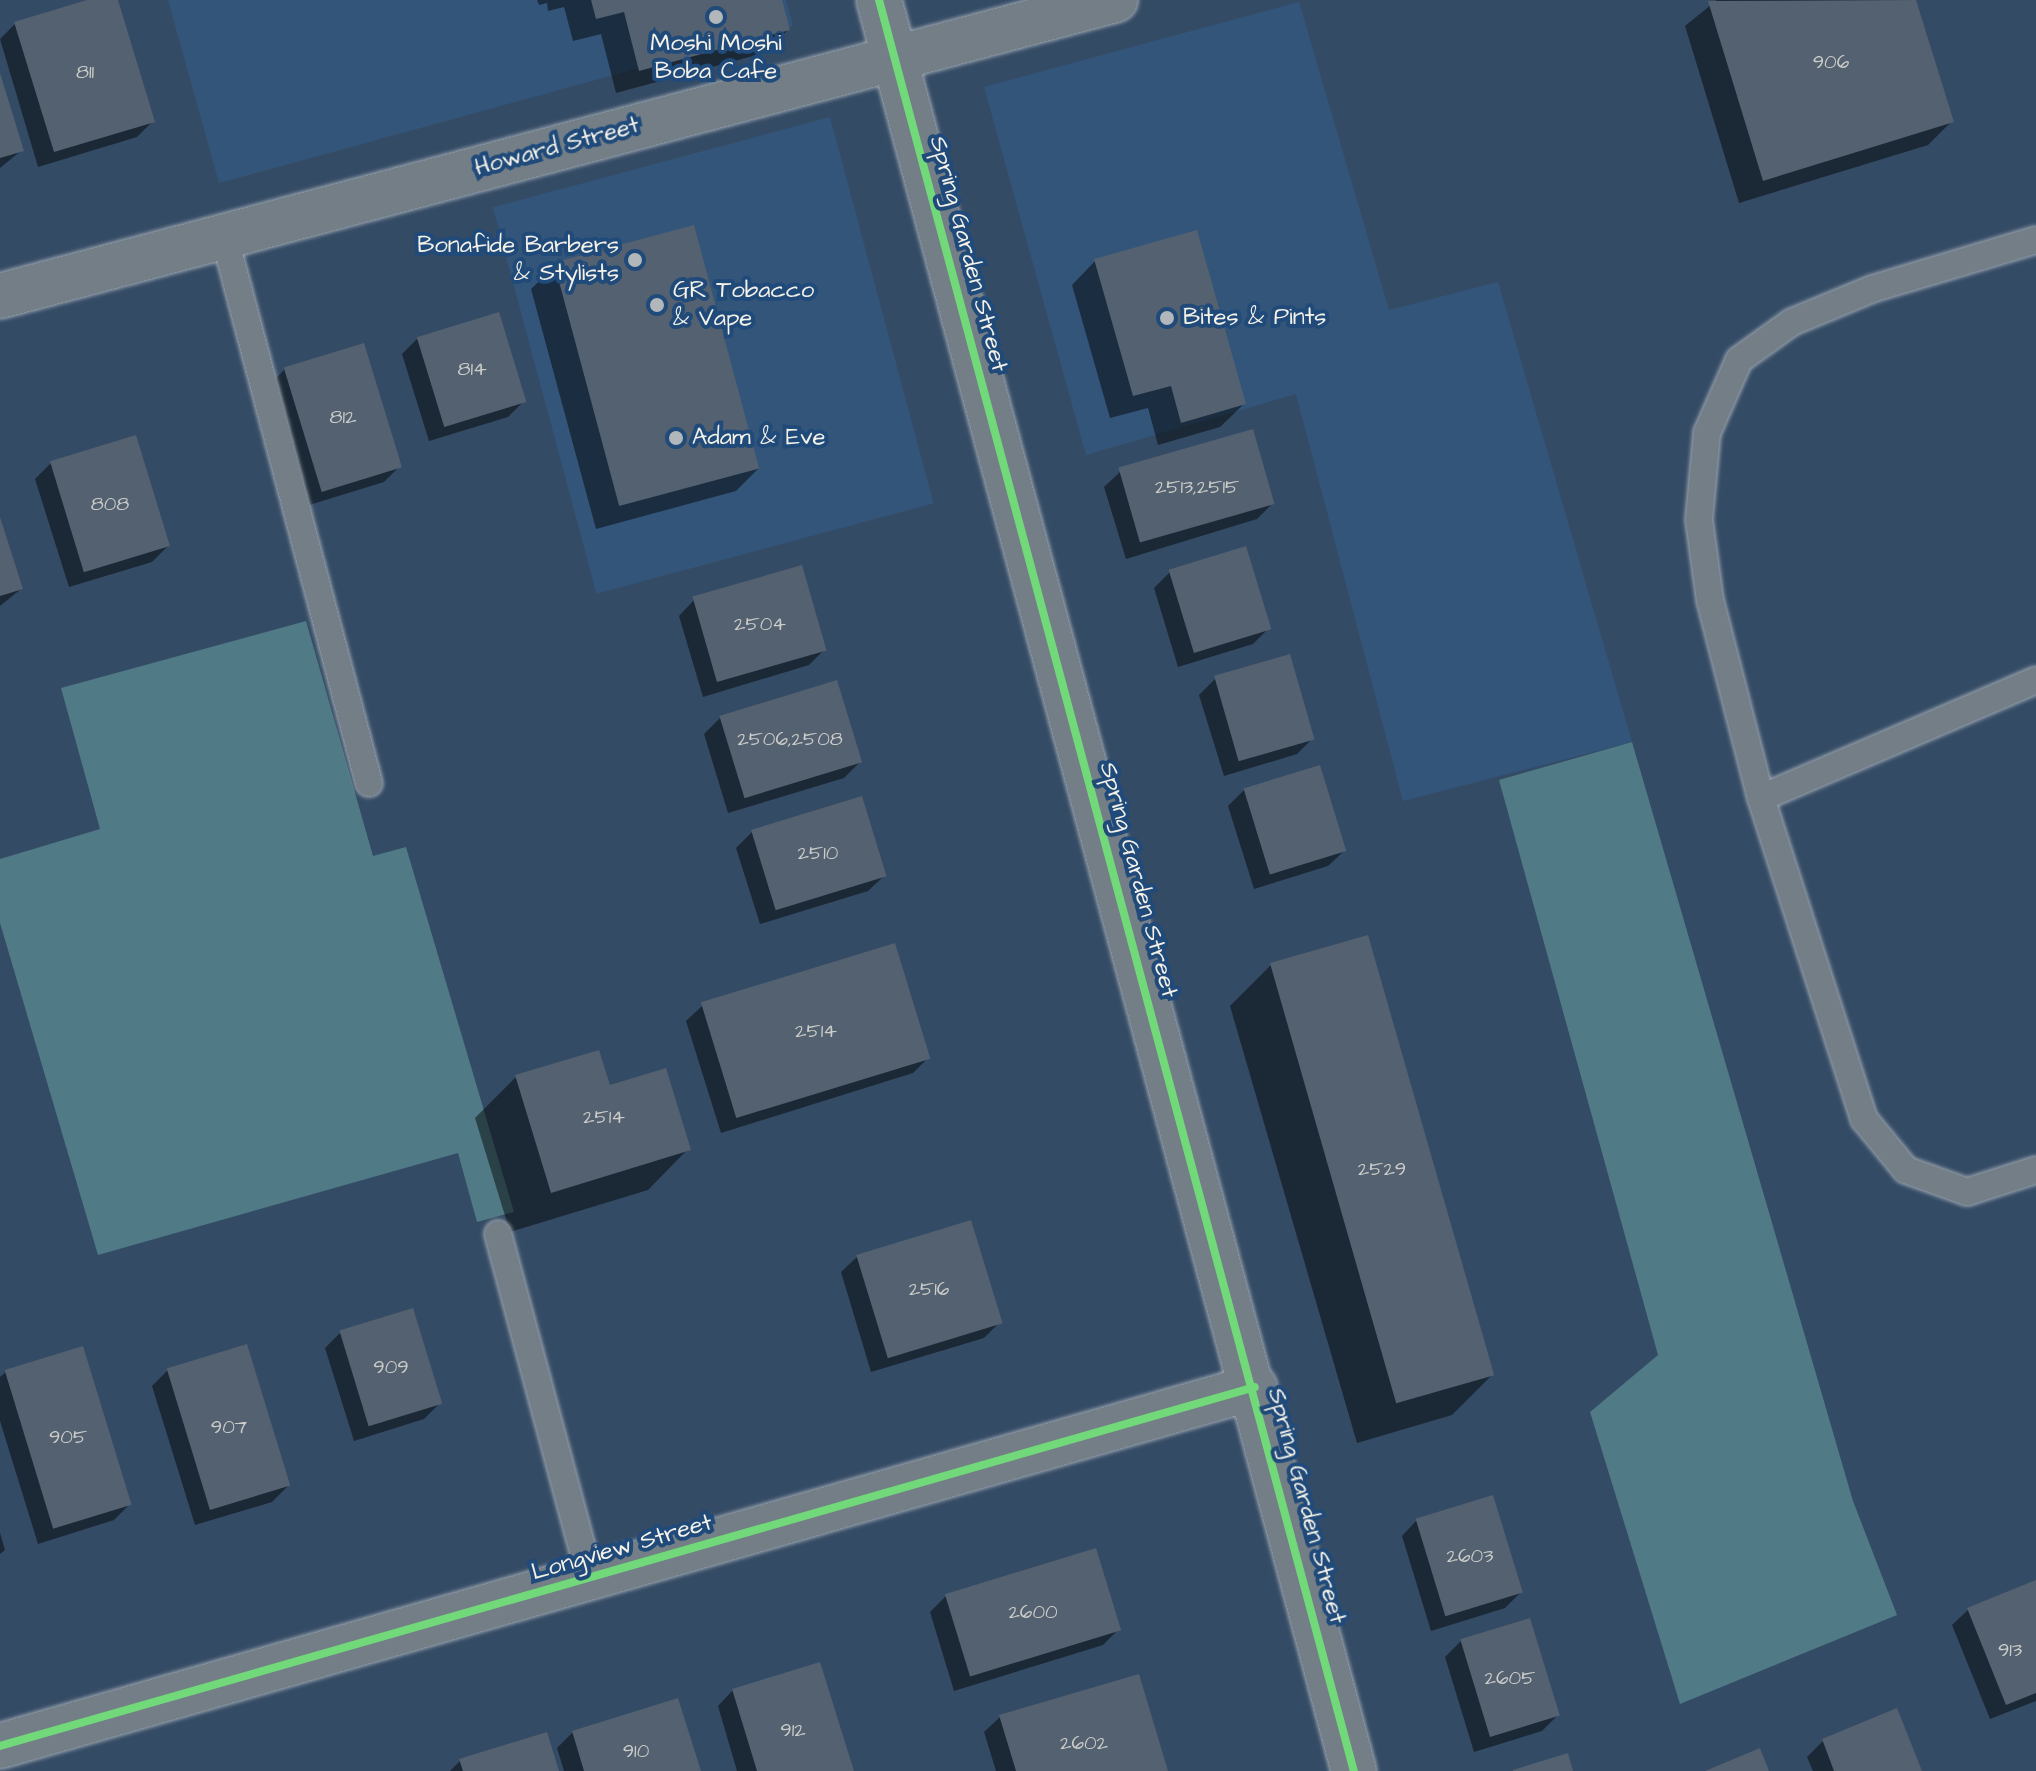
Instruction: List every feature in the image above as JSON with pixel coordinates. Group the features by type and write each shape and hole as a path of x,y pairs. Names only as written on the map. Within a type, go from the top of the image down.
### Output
{"street":[{"name":"Spring Garden Street","path":"879,0 1255,1387 1354,1771"},
{"name":"Howard Street","path":"0,296 894,56 1115,0"},
{"name":"Longview Street","path":"0,1746 1255,1387"}],"lane":[{"path":"224,235 369,783"},
{"path":"2036,240 1872,289 1792,322 1739,360 1707,433 1699,520 1710,600 1761,798 1864,1119 1906,1170 1967,1192 2036,1170"},
{"path":"1761,798 2036,680"},
{"path":"498,1234 590,1578"}],"shaded area":[{"path":"168,0 786,0 793,26 219,183"},
{"path":"1299,2 1389,310 1498,282 1632,742 1403,801 1296,394 1086,455 984,87"},
{"path":"830,117 934,503 596,594 493,207"}],"green space":[{"path":"306,621 373,856 406,847 514,1212 477,1222 458,1153 98,1255 0,923 0,859 100,829 61,688"},
{"path":"1632,742 1853,1501 1897,1615 1680,1704 1590,1412 1658,1355 1499,780"}],"building":[{"path":"87,0 118,0 155,122 54,152 14,22"},
{"path":"591,0 782,0 790,30 639,71 624,12 596,19"},
{"path":"1916,0 1954,122 1763,181 1708,1"},
{"path":"0,73 24,151 0,158"},
{"path":"694,225 759,468 619,506 554,263"},
{"path":"1197,230 1246,404 1181,423 1171,386 1133,396 1094,259"},
{"path":"499,312 526,402 444,427 417,337"},
{"path":"364,343 402,467 322,492 284,368"},
{"path":"1253,429 1274,504 1140,543 1118,468"},
{"path":"136,435 170,546 84,572 50,461"},
{"path":"0,517 23,589 0,596"},
{"path":"1246,546 1271,629 1194,653 1169,570"},
{"path":"802,565 827,651 717,682 692,596"},
{"path":"1290,654 1315,740 1239,761 1214,676"},
{"path":"837,680 862,762 745,798 719,716"},
{"path":"1320,765 1346,851 1270,874 1243,788"},
{"path":"862,796 887,876 776,910 751,830"},
{"path":"1368,935 1494,1375 1396,1403 1270,963"},
{"path":"895,943 930,1059 736,1118 701,1002"},
{"path":"599,1050 610,1085 666,1068 691,1150 551,1193 515,1075"},
{"path":"971,1220 1003,1323 888,1358 856,1255"},
{"path":"413,1308 442,1404 369,1426 339,1331"},
{"path":"247,1344 290,1486 210,1510 167,1369"},
{"path":"83,1346 132,1505 53,1529 5,1370"},
{"path":"1493,1495 1523,1593 1445,1616 1416,1519"},
{"path":"1096,1548 1121,1630 970,1676 945,1594"},
{"path":"2036,1580 2036,1693 2006,1705 1967,1608"},
{"path":"1530,1618 1560,1716 1490,1737 1460,1639"},
{"path":"820,1662 854,1771 757,1771 732,1689"},
{"path":"1139,1674 1168,1771 1016,1771 999,1715"},
{"path":"678,1698 701,1771 584,1771 572,1731"},
{"path":"1897,1708 1922,1771 1834,1771 1822,1739"},
{"path":"547,1732 559,1771 463,1771 459,1759"},
{"path":"1760,1748 1769,1771 1705,1771"},
{"path":"1568,1753 1573,1771 1513,1771 1513,1770"}],"cycle path":[{"path":"879,0 1354,1771"},
{"path":"0,1746 1255,1387"}],"place":[{"name":"Moshi Moshi Boba Cafe","path":"716,17"},
{"name":"Bonafide Barbers & Stylists","path":"635,260"},
{"name":"GR Tobacco & Vape","path":"657,305"},
{"name":"Bites & Pints","path":"1167,318"},
{"name":"Adam & Eve","path":"676,438"}]}
